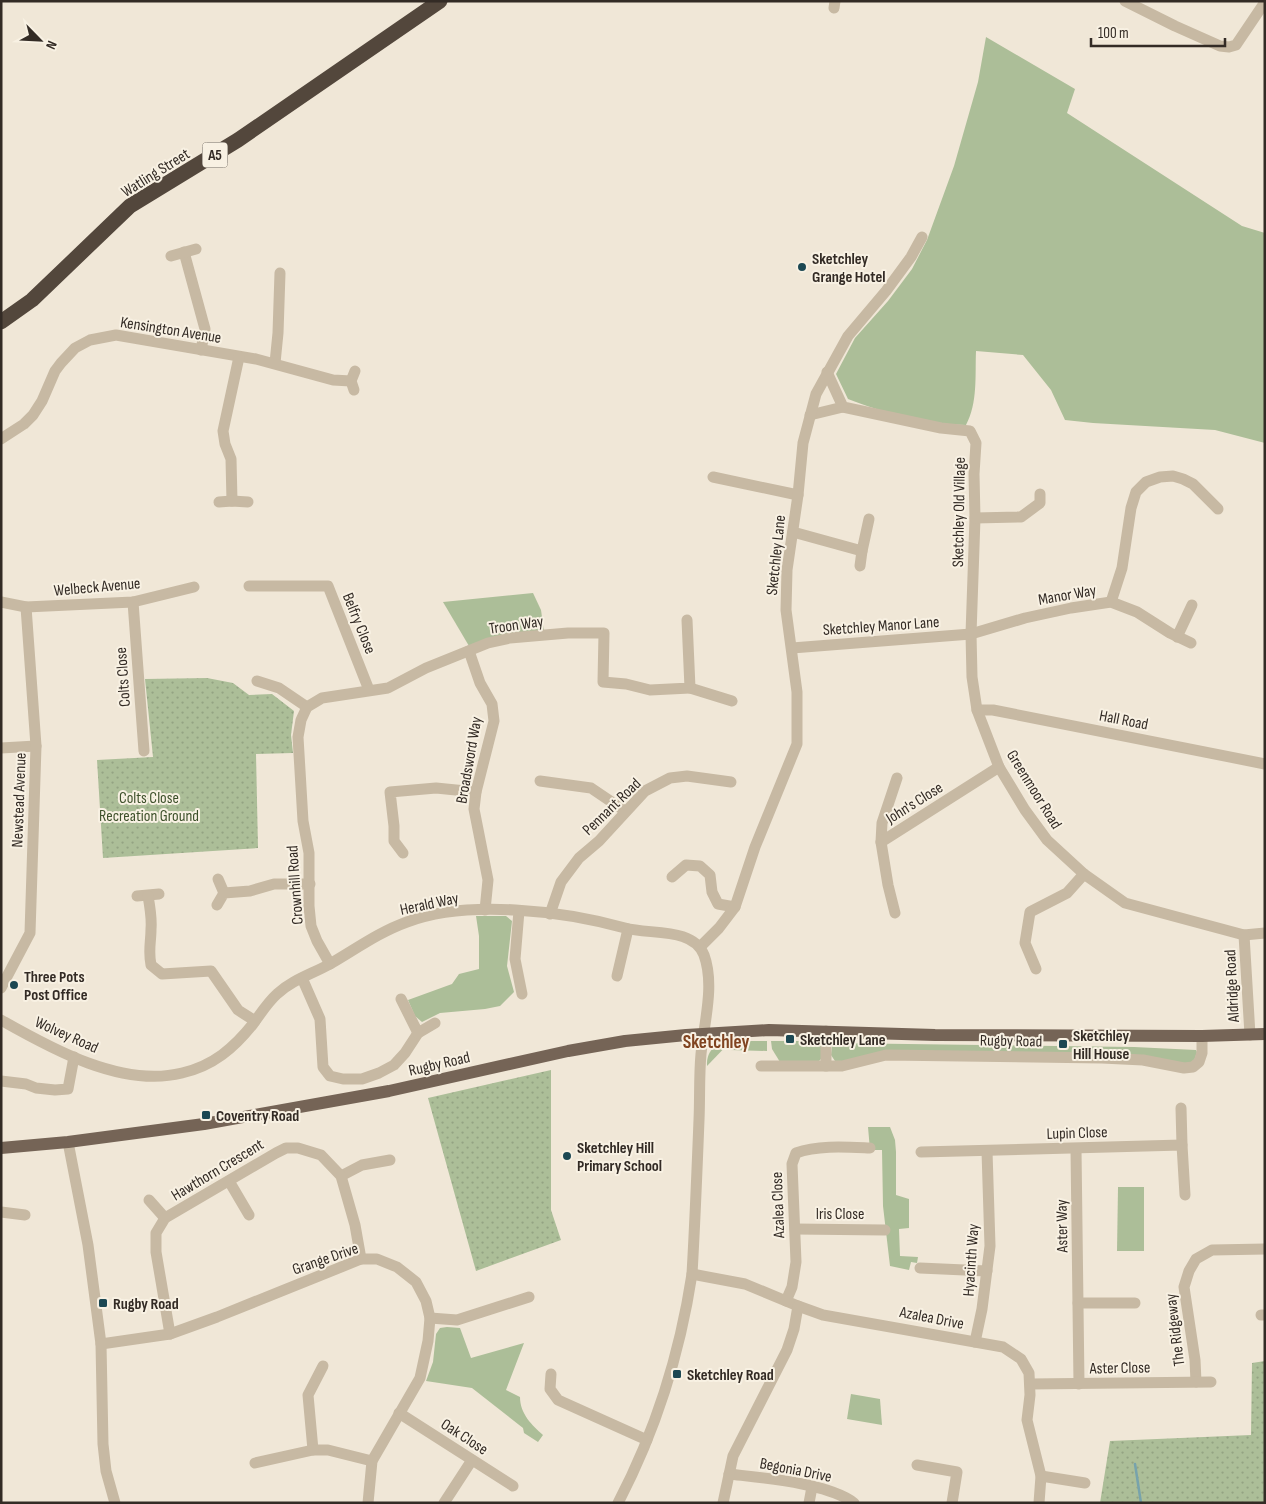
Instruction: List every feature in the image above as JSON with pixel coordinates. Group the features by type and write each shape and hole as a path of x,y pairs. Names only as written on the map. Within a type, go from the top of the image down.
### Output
{"highway":[{"name":"Watling Street","path":"1,322 32,300 130,206 238,140 440,1"}],"main road":[{"name":"Rugby Road","path":"1,1148 68,1142 204,1124 389,1091 538,1057 625,1041 769,1030 936,1034 1202,1036 1265,1034"}],"street":[{"path":"1125,1 1143,5 1203,39 1228,47 1236,45 1265,2"},
{"name":"Sketchley Lane","path":"700,947 719,928 735,907 756,847 797,744 797,692 786,610 787,570 804,443 816,394 848,336 886,291 911,257 922,237"},
{"path":"171,256 196,249"},
{"path":"184,252 205,330 201,350"},
{"path":"275,363 280,273"},
{"name":"Kensington Avenue","path":"1,439 24,424 33,415 42,401 60,362 75,348 90,340 116,335 275,363 333,380 354,381"},
{"path":"232,500 231,459 225,444 223,431 239,357"},
{"path":"827,372 843,406"},
{"name":"Sketchley Old Village","path":"810,415 843,406 941,428 970,431 976,443 974,474 976,518 972,634"},
{"path":"1111,602 1122,568 1131,508 1136,492 1146,482 1160,477 1173,476 1183,479 1192,484 1218,509"},
{"path":"713,477 798,495"},
{"path":"976,518 1021,517 1040,503 1040,494"},
{"path":"219,502 232,500 248,502"},
{"path":"860,566 869,519"},
{"path":"793,532 862,551"},
{"name":"Belfry Close","path":"249,586 328,586 369,690"},
{"name":"Welbeck Avenue","path":"1,602 26,607 134,602 194,587"},
{"name":"Colts Close","path":"134,602 144,751"},
{"name":"Manor Way","path":"972,634 1025,618 1070,608 1111,602 1137,612 1191,644"},
{"path":"1177,636 1192,605"},
{"name":"Newstead Avenue","path":"1,988 30,933 36,746 26,607"},
{"path":"687,620 690,688 732,701"},
{"name":"Troon Way","path":"307,707 322,698 388,688 426,668 488,643 510,638 568,634 604,633 603,682 626,684 650,690 690,688"},
{"name":"Sketchley Manor Lane","path":"792,648 972,634"},
{"name":"Greenmoor Road","path":"972,634 972,677 977,710 1000,767 1025,810 1047,840 1084,874 1125,902 1168,916 1244,935 1265,933"},
{"name":"Broadsword Way","path":"469,650 480,683 492,704 494,721 476,792 474,809 488,880 485,910"},
{"path":"257,681 279,688 307,707"},
{"name":"Crownhill Road","path":"307,707 301,720 298,737 303,821 309,853 309,906 311,926 330,964"},
{"name":"Hall Road","path":"977,710 992,710 1265,764"},
{"path":"1,748 36,746"},
{"name":"John's Close","path":"895,913 881,842 1000,767"},
{"name":"Pennant Road","path":"550,914 561,882 579,858 599,841 645,791 670,778 688,776 731,782"},
{"path":"881,842 882,823 897,778"},
{"path":"540,780 591,788 625,811"},
{"path":"403,853 394,841 390,792 436,788 476,792"},
{"path":"672,877 686,865 700,866 710,875 712,892 718,904 735,907"},
{"path":"1036,969 1025,943 1030,912 1067,893 1084,874"},
{"path":"218,879 224,893"},
{"path":"224,893 250,891 274,884 310,884"},
{"path":"216,905 224,893"},
{"path":"148,896 151,920 148,951 151,965 162,974 211,971 238,1010 255,1021"},
{"name":"Herald Way","path":"121,1073 155,1076 181,1074 210,1063 226,1053 239,1041 277,994 376,935 410,921 444,913 485,910 550,914 688,938 700,947"},
{"path":"519,911 515,959 522,994"},
{"path":"617,976 628,929"},
{"name":"Aldridge Road","path":"1244,935 1250,1035"},
{"path":"618,1503 647,1440 662,1398 687,1306 692,1274 701,1053 709,986 706,962 700,947"},
{"path":"302,978 320,1019 323,1067 330,1076 343,1079 362,1079 378,1074 394,1065 405,1053 418,1033 435,1024"},
{"path":"402,999 418,1033"},
{"name":"Wolvey Road","path":"1,1020 49,1046 74,1057 121,1073"},
{"path":"826,1031 826,1066"},
{"name":"Rugby Road","path":"766,1062 842,1066 886,1055 1102,1058 1143,1060 1184,1068 1193,1067 1199,1062 1202,1053 1202,1036"},
{"path":"1,1081 26,1084 36,1088 68,1089 74,1057"},
{"path":"1181,1108 1185,1196"},
{"path":"68,1142 88,1245 101,1344 102,1444 106,1471 115,1503"},
{"name":"Lupin Close","path":"921,1152 936,1147 987,1150 1182,1145"},
{"name":"Azalea Close","path":"786,1301 792,1287 796,1262 792,1164 796,1153 806,1150 847,1147 870,1148"},
{"name":"Hawthorn Crescent","path":"170,1334 156,1252 156,1233 165,1218 276,1152 286,1148 298,1148 321,1155 341,1176 355,1225 361,1258"},
{"name":"Aster Way","path":"1076,1149 1079,1384"},
{"name":"Hyacinth Way","path":"975,1342 982,1309 990,1246 987,1150"},
{"path":"341,1176 362,1165 390,1160"},
{"path":"229,1181 249,1216"},
{"path":"149,1200 165,1218"},
{"path":"1,1212 25,1216"},
{"name":"Iris Close","path":"795,1229 884,1230"},
{"name":"The Ridgeway","path":"1196,1382 1195,1360 1184,1286 1189,1271 1196,1259 1212,1250 1265,1249"},
{"name":"Grange Drive","path":"101,1344 170,1334 217,1317 361,1258 377,1259 397,1267 416,1282 426,1301 430,1318 428,1341 420,1378 372,1461 368,1503"},
{"path":"920,1268 987,1271"},
{"name":"Azalea Drive","path":"692,1274 745,1284 824,1315 1003,1346 1020,1359 1029,1373 1027,1420 1041,1476 1038,1503"},
{"path":"430,1318 457,1320 529,1297"},
{"path":"1078,1304 1135,1303"},
{"path":"722,1503 733,1456 787,1350 794,1329 798,1306"},
{"path":"313,1450 308,1395 323,1366"},
{"path":"551,1374 550,1389 558,1400 647,1440"},
{"name":"Aster Close","path":"1030,1384 1210,1382"},
{"name":"Oak Close","path":"399,1413 512,1486"},
{"path":"255,1463 313,1450 328,1450 372,1461"},
{"path":"444,1503 472,1460"},
{"path":"917,1465 957,1472 952,1503"},
{"name":"Begonia Drive","path":"729,1474 833,1491 854,1503"},
{"path":"1041,1476 1085,1483"},
{"path":"809,1503 812,1487"}],"green space":[{"path":"986,37 1075,89 1067,113 1242,226 1265,233 1265,443 1215,430 1065,420 1051,390 1023,355 976,351 974,398 966,425 906,417 848,399 836,374 855,338 888,301 912,269 927,240 954,166 978,82"},
{"path":"533,593 541,610 544,631 469,646 443,602"},
{"name":"Colts Close Recreation Ground","path":"207,678 233,683 249,695 272,694 294,711 291,735 293,753 256,754 258,848 103,858 97,760 153,757 145,679"},
{"path":"476,916 506,916 512,921 507,966 514,992 500,1006 440,1013 422,1022 415,1016 408,1000 452,984 459,974 479,969 479,936"},
{"path":"733,1039 707,1066 707,1060 714,1047 722,1042"},
{"path":"737,1041 767,1041 767,1051 730,1050"},
{"path":"771,1041 815,1041 822,1046 821,1059 818,1062 780,1062 772,1049"},
{"path":"834,1043 1134,1047 1196,1050 1197,1052 1193,1064 891,1053 843,1063 835,1061 831,1055"},
{"path":"551,1070 551,1210 561,1240 476,1271 428,1098"},
{"path":"868,1127 890,1127 895,1140 896,1195 909,1199 909,1228 899,1229 900,1256 918,1257 917,1263 911,1262 909,1270 890,1266 883,1206 882,1150 870,1150"},
{"path":"1118,1187 1144,1187 1144,1251 1117,1251"},
{"path":"440,1328 460,1328 471,1358 524,1343 506,1390 520,1397 524,1414 543,1435 538,1442 524,1433 523,1428 472,1388 426,1381 433,1362 436,1334"},
{"path":"1265,1361 1265,1503 1100,1503 1110,1441 1251,1435 1252,1363"},
{"path":"851,1394 880,1399 882,1425 847,1419"}],"waterway":[{"path":"1135,1464 1141,1503"}],"place":[{"name":"Sketchley Grange Hotel","path":"802,267"},
{"name":"Three Pots Post Office","path":"14,985"},
{"name":"Sketchley Lane","path":"790,1039"},
{"name":"Sketchley Hill House","path":"1063,1044"},
{"name":"Coventry Road","path":"206,1115"},
{"name":"Sketchley Hill Primary School","path":"567,1156"},
{"name":"Rugby Road","path":"103,1303"},
{"name":"Sketchley Road","path":"677,1374"}],"district":[{"name":"Sketchley","path":"716,1041"}]}
